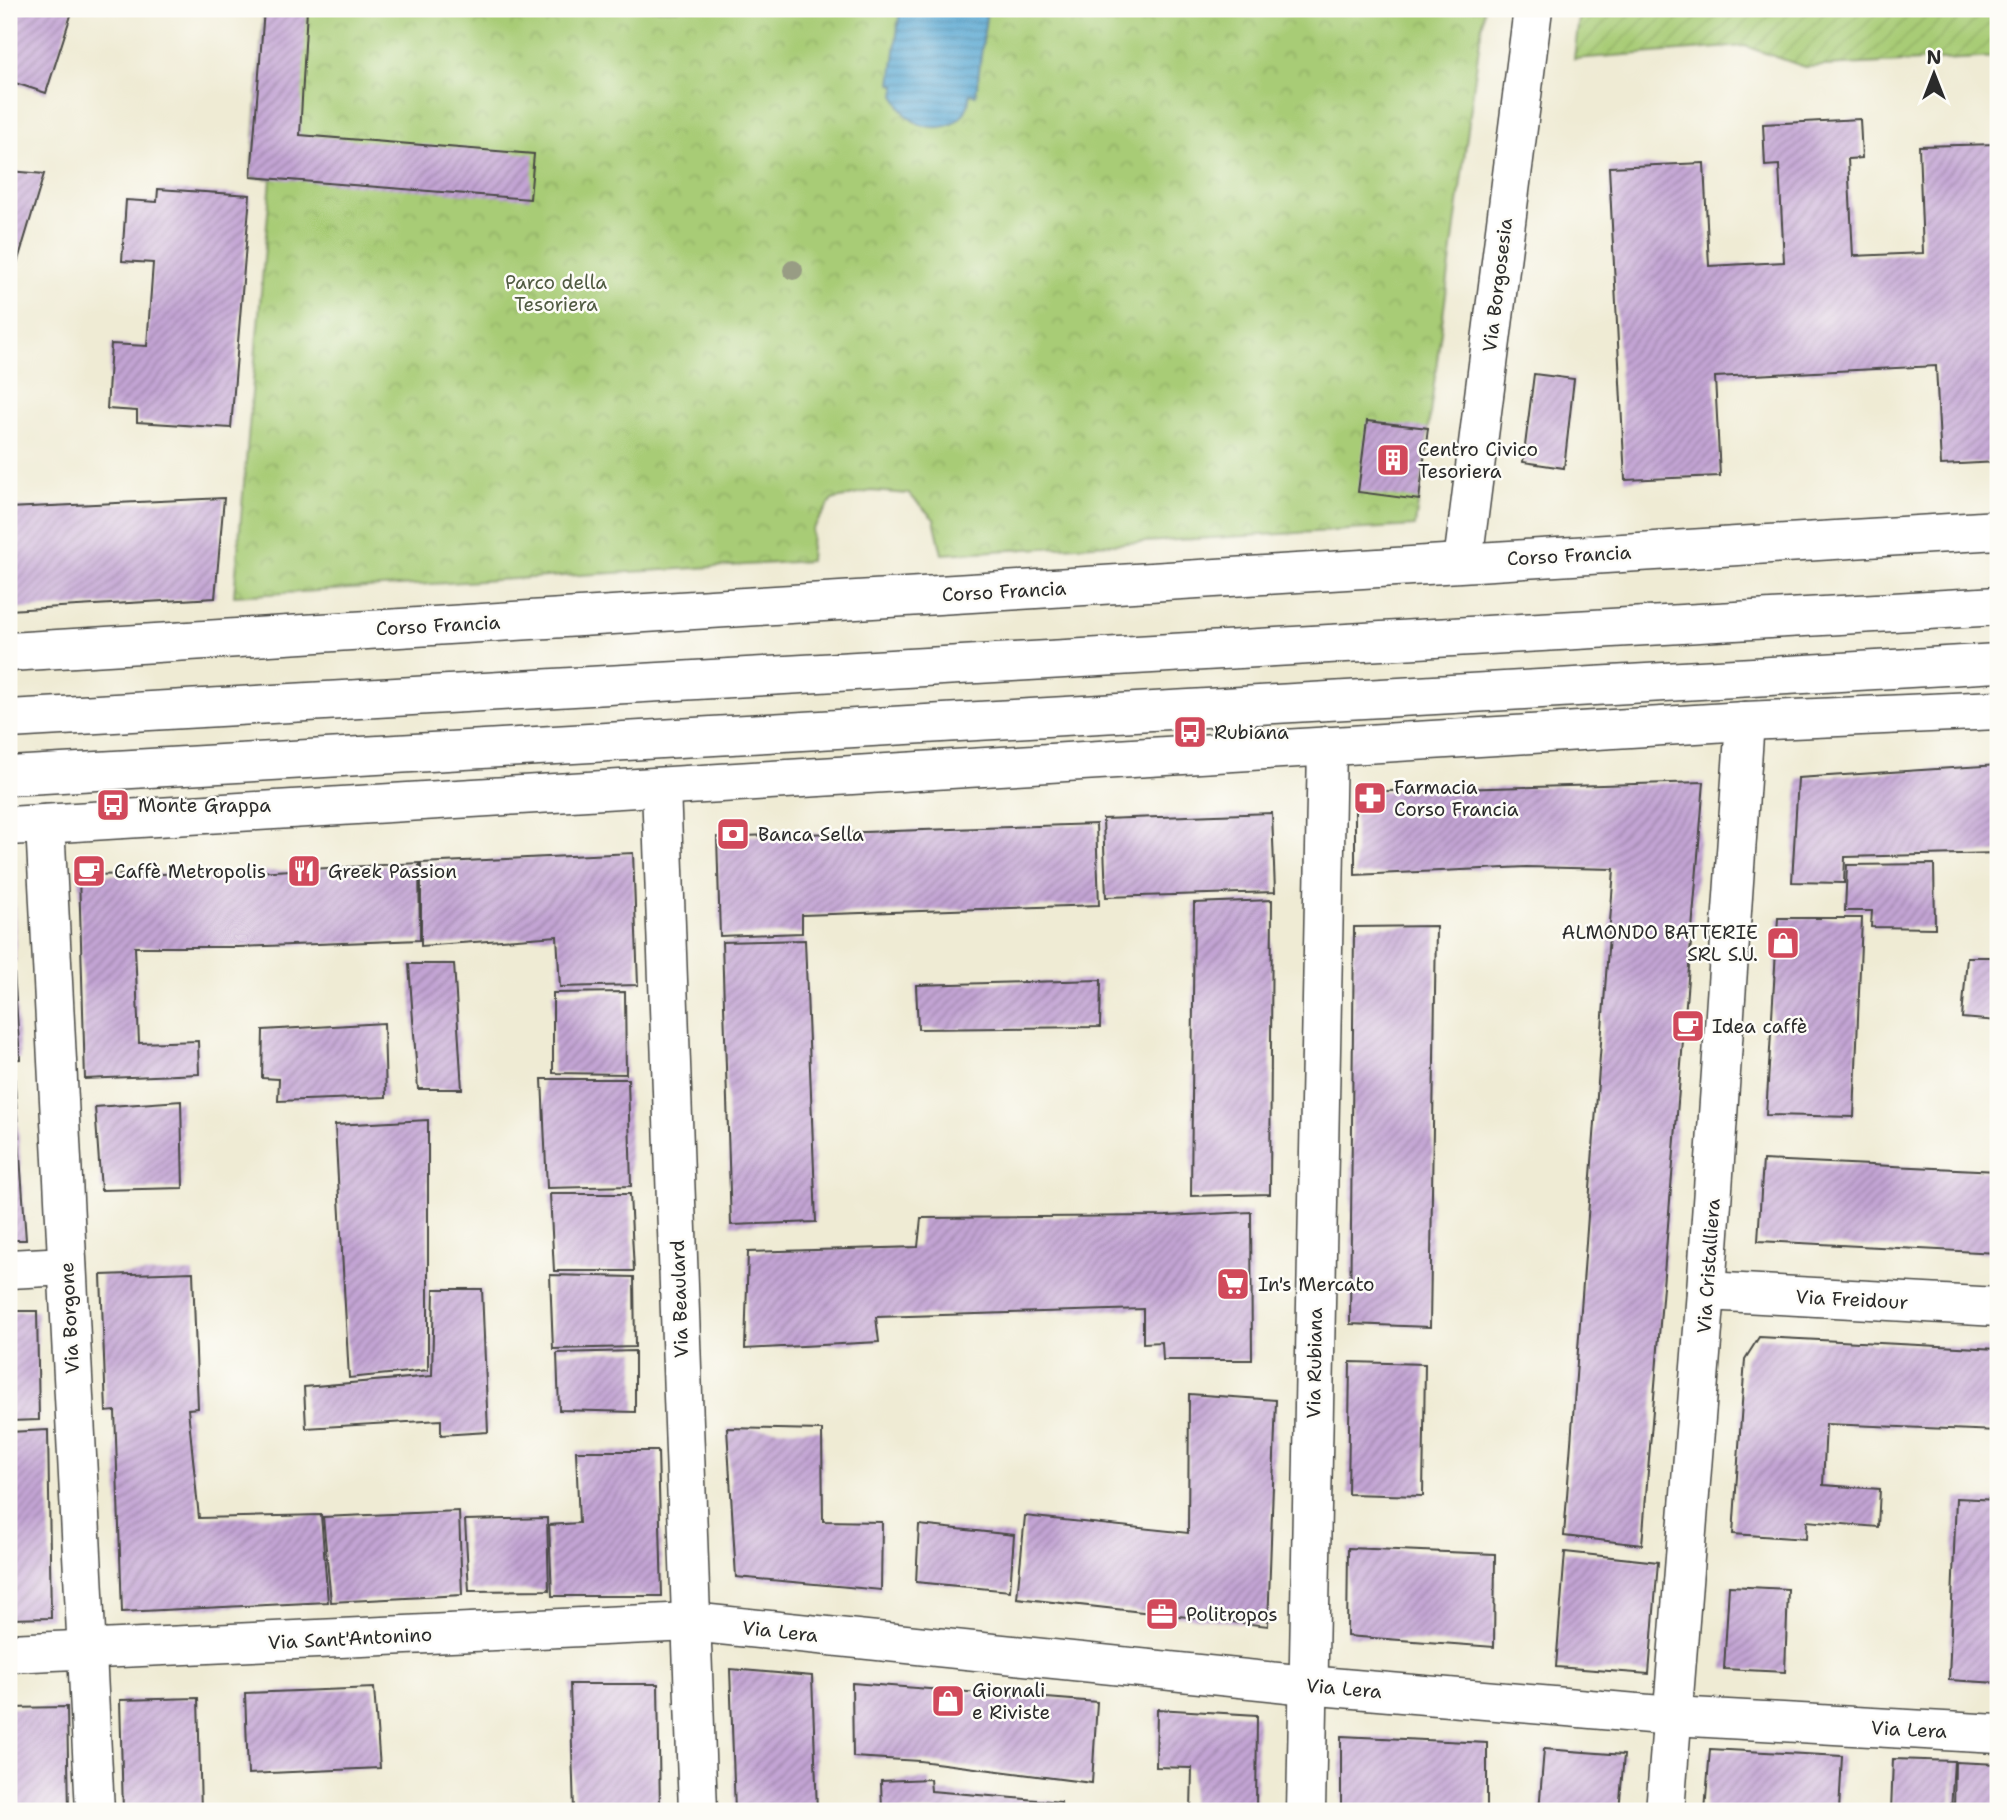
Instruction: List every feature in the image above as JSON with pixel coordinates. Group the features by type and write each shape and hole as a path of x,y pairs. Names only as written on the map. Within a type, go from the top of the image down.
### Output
{"street":[{"name":"Via Borgosesia","path":"1463,562 1533,9"},
{"name":"Corso Francia","path":"9,652 1998,530"},
{"path":"9,719 1998,606"},
{"path":"9,775 1998,663"},
{"path":"27,825 1745,721 1998,710"},
{"name":"Via Cristalliera","path":"1665,1811 1706,1291 1745,721"},
{"name":"Via Rubiana","path":"1306,1811 1327,746"},
{"name":"Via Beaulard","path":"661,787 698,1811"},
{"name":"Via Borgone","path":"27,825 67,1266 95,1811"},
{"path":"9,1269 67,1266"},
{"name":"Via Freidour","path":"1706,1291 1998,1307"},
{"name":"Via Lera","path":"691,1622 1307,1685 1673,1716 1998,1734"},
{"name":"Via Sant'Antonino","path":"9,1653 691,1622"}],"green space":[{"name":"Parco della Tesoriera","path":"264,9 1484,9 1415,526 942,554 934,519 909,494 871,491 832,500 812,530 810,561 234,596 271,179 251,177"},
{"path":"1580,9 1998,9 1998,57 1805,67 1745,46 1574,59"}],"water":[{"path":"900,9 987,9 976,95 970,94 963,115 946,126 925,126 915,122 906,115 895,96 896,85 891,84"}],"building":[{"path":"9,9 73,9 46,93 9,81"},
{"path":"264,9 307,9 300,135 534,154 530,199 251,177"},
{"path":"1860,119 1862,158 1848,159 1853,256 1923,253 1919,146 1998,144 1998,462 1941,465 1936,366 1715,377 1720,476 1625,480 1609,167 1704,163 1709,266 1784,262 1779,165 1765,166 1763,124"},
{"path":"9,171 44,174 9,290"},
{"path":"158,189 250,195 231,428 137,422 137,411 107,409 111,344 147,346 153,263 122,261 126,200 157,202"},
{"path":"1534,374 1574,379 1564,468 1523,462"},
{"name":"Centro Civico Tesoriera","path":"1367,421 1428,428 1419,500 1358,492"},
{"path":"224,498 215,598 9,610 9,508"},
{"path":"1998,765 1998,853 1845,857 1844,883 1792,882 1798,778"},
{"path":"1704,782 1642,1545 1564,1536 1614,869 1526,867 1355,875 1355,792"},
{"path":"1272,813 1275,892 1106,897 1103,819"},
{"path":"1096,824 1099,905 802,915 802,933 720,936 717,837"},
{"path":"633,853 638,985 560,987 557,936 421,946 421,863"},
{"path":"419,863 420,940 238,947 135,947 139,1043 198,1041 199,1074 85,1079 79,875 237,873"},
{"path":"1934,864 1935,928 1871,927 1872,911 1845,911 1847,865"},
{"path":"9,871 14,871 16,962 9,962"},
{"path":"1272,900 1270,1194 1191,1196 1194,903"},
{"path":"1778,918 1862,918 1854,1117 1766,1115"},
{"path":"1436,926 1430,1327 1350,1324 1354,927"},
{"path":"805,940 816,1222 731,1225 722,942"},
{"path":"1967,957 1998,957 1998,1021 1962,1018"},
{"path":"409,964 454,964 462,1089 418,1089"},
{"path":"9,971 14,971 20,1059 9,1060"},
{"path":"1101,980 1100,1027 918,1029 916,985"},
{"path":"625,992 626,1074 553,1073 553,993"},
{"path":"384,1023 386,1097 278,1101 279,1079 262,1078 263,1030"},
{"path":"14,1071 26,1240 9,1240 9,1072"},
{"path":"542,1079 628,1079 631,1186 547,1188"},
{"path":"181,1101 183,1188 101,1190 95,1107"},
{"path":"428,1120 428,1370 349,1378 335,1125"},
{"path":"1763,1160 1998,1171 1998,1253 1758,1241"},
{"path":"550,1194 630,1194 634,1271 554,1271"},
{"path":"1251,1212 1252,1360 1163,1360 1162,1342 1143,1343 1143,1309 876,1317 879,1342 745,1349 748,1252 918,1247 921,1218 1166,1216"},
{"path":"193,1272 198,1408 188,1409 199,1518 321,1515 328,1602 122,1612 115,1411 106,1412 101,1275"},
{"path":"550,1275 634,1277 635,1347 553,1349"},
{"path":"434,1289 482,1289 488,1432 441,1435 441,1420 306,1428 304,1387 432,1376"},
{"path":"9,1311 37,1311 39,1420 9,1421"},
{"path":"1759,1337 1998,1349 1998,1431 1826,1424 1823,1485 1880,1489 1878,1527 1807,1521 1806,1539 1733,1534 1745,1359"},
{"path":"635,1351 635,1412 559,1410 557,1353"},
{"path":"1350,1362 1425,1364 1423,1496 1348,1494"},
{"path":"1189,1394 1276,1400 1268,1626 1017,1598 1025,1516 1188,1533"},
{"path":"727,1428 822,1430 823,1521 882,1522 881,1590 736,1577"},
{"path":"48,1430 51,1618 9,1619 9,1432"},
{"path":"576,1451 658,1451 662,1596 552,1596 549,1525 579,1523"},
{"path":"1956,1498 1998,1500 1998,1683 1949,1680"},
{"path":"459,1511 462,1595 331,1602 323,1517"},
{"path":"547,1518 549,1590 469,1591 465,1520"},
{"path":"919,1525 1014,1535 1010,1591 916,1582"},
{"path":"1348,1548 1495,1554 1494,1647 1347,1636"},
{"path":"1565,1552 1658,1562 1649,1674 1556,1667"},
{"path":"1729,1586 1788,1589 1785,1672 1724,1669"},
{"path":"730,1669 812,1676 817,1811 735,1811"},
{"path":"852,1683 1097,1702 1092,1783 920,1761 853,1757"},
{"path":"570,1684 658,1684 660,1811 574,1811"},
{"path":"374,1688 380,1768 248,1774 245,1693"},
{"path":"198,1698 201,1811 123,1811 120,1700"},
{"path":"67,1707 69,1811 9,1811 9,1708"},
{"path":"1157,1709 1257,1715 1256,1811 1191,1811 1192,1768 1156,1767"},
{"path":"1341,1736 1487,1743 1487,1811 1341,1805"},
{"path":"1544,1749 1624,1755 1619,1811 1539,1811"},
{"path":"1710,1749 1842,1756 1839,1811 1705,1811"},
{"path":"1893,1759 1954,1761 1951,1811 1891,1811"},
{"path":"1955,1762 1998,1764 1998,1811 1954,1811"},
{"path":"930,1779 931,1791 1061,1802 1062,1811 882,1811 881,1781"}],"place":[{"name":"Centro Civico Tesoriera","path":"1393,460"},
{"name":"Rubiana","path":"1190,732"},
{"name":"Farmacia Corso Francia","path":"1370,798"},
{"name":"Monte Grappa","path":"113,805"},
{"name":"Banca Sella","path":"733,834"},
{"name":"Caffè Metropolis","path":"89,871"},
{"name":"Greek Passion","path":"304,871"},
{"name":"ALMONDO BATTERIE SRL S.U.","path":"1783,943"},
{"name":"Idea caffè","path":"1688,1026"},
{"name":"In's Mercato","path":"1233,1284"},
{"name":"Politropos","path":"1162,1614"},
{"name":"Giornali e Riviste","path":"948,1701"}]}
